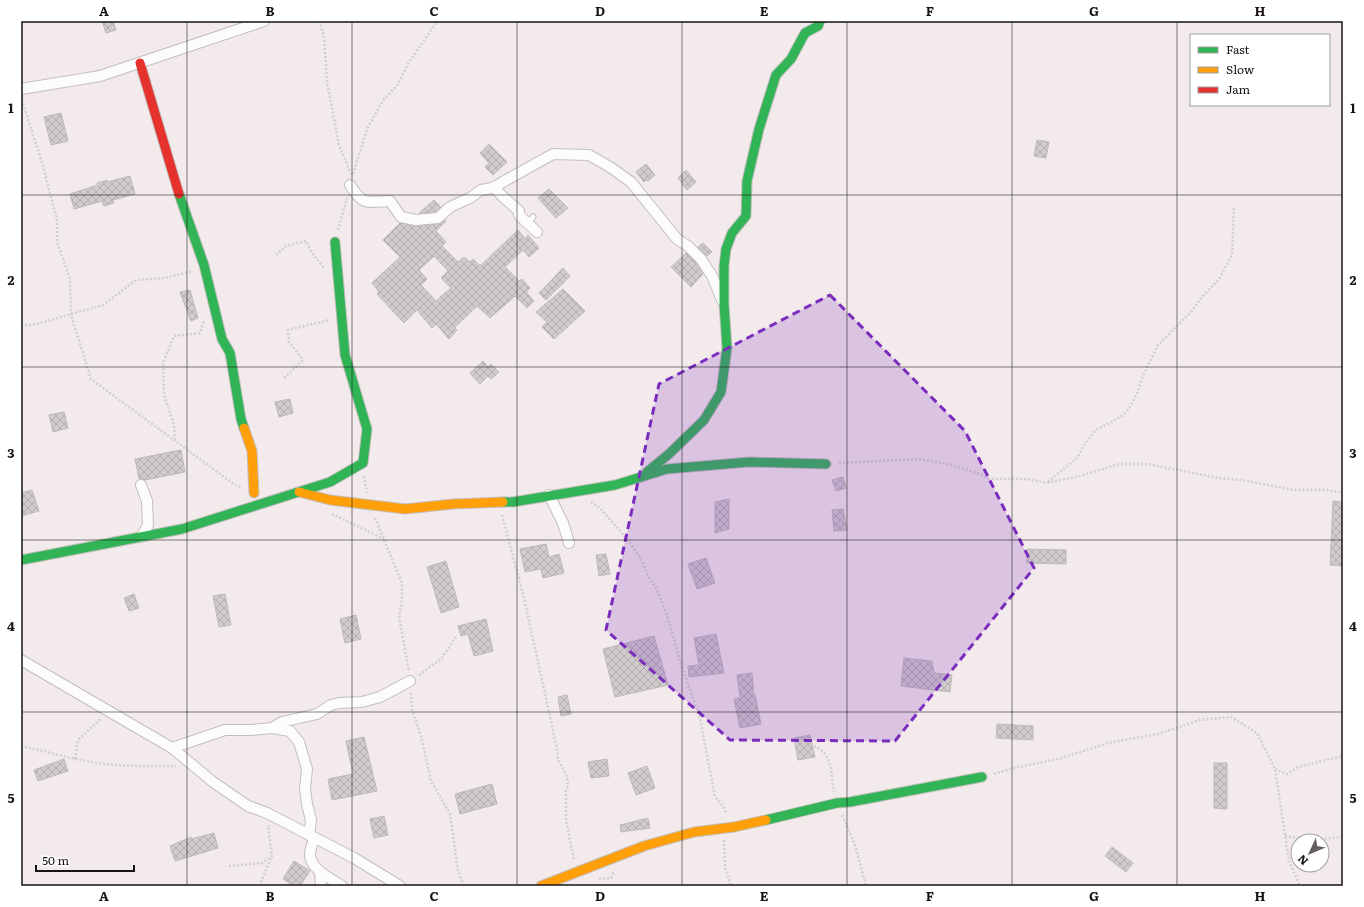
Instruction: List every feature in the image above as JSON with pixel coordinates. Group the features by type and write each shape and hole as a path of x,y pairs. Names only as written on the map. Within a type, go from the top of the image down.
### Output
{"street":[{"path":"21,89 100,76 264,21"},
{"path":"641,477 669,454 704,420 721,392 727,348 724,304 724,266 726,249 732,233 746,216 747,181 759,129 776,75 791,59 805,33 818,26 820,21"},
{"path":"140,63 182,204 204,265 222,340 230,353 241,419 252,451 254,493"},
{"path":"350,185 358,197 368,202 390,201 401,217 416,220 438,218 450,207 470,198 481,190 494,187 553,154 589,155 610,167 631,182 677,239 688,246 701,259 712,276 724,304"},
{"path":"494,187 519,211 519,215 530,220 537,232"},
{"path":"21,560 182,529 330,482 363,463 367,429 345,355 335,242"},
{"path":"298,492 330,500 405,509 453,504 513,502 549,495 615,486 667,469 749,462 826,464"},
{"path":"141,485 147,501 148,525 141,537"},
{"path":"549,495 563,523 569,543"},
{"path":"21,660 172,748 213,782 248,806 267,813 354,858 400,886"},
{"path":"272,728 282,722 318,714 331,705 339,703 362,702 380,698 410,681"},
{"path":"172,748 226,730 272,728 290,731 299,742 307,770 305,789 311,820 312,836 309,855 312,864 320,872 342,886"},
{"path":"541,886 651,844 694,832 729,827 837,803 850,802 982,777"},
{"path":"320,872 321,886"},
{"path":"573,874 585,880"}],"path":[{"path":"319,21 324,36 327,82 339,145 352,177 368,128 384,99 397,86 408,64 435,24 439,21"},
{"path":"21,96 43,166 57,220 56,242 70,279 71,315 91,379 235,485 254,493"},
{"path":"335,242 350,185"},
{"path":"1047,483 1077,458 1084,445 1096,430 1122,416 1128,410 1137,394 1142,378 1158,346 1192,311 1202,297 1219,279 1232,255 1234,206"},
{"path":"276,255 286,246 306,241 320,264 338,280"},
{"path":"21,326 38,324 103,305 136,280 165,278 196,270 204,265"},
{"path":"284,378 303,360 289,342 288,330 342,317"},
{"path":"175,441 174,425 164,395 163,363 174,336 200,333 205,319 216,318"},
{"path":"826,464 920,459 948,464 977,473 990,479 1027,479 1047,483 1080,476 1119,464 1147,464 1219,478 1240,480 1294,490 1327,490 1343,493"},
{"path":"576,491 600,508 627,538 640,558 648,576 656,588 668,615 681,664 700,718 715,797 732,820 724,848 725,867 731,886"},
{"path":"497,503 504,521 524,598 558,759 567,777 568,786 566,820 575,862 573,874"},
{"path":"329,512 384,539"},
{"path":"410,681 441,659 456,637"},
{"path":"75,759 78,740 109,712"},
{"path":"982,777 1014,768 1058,759 1112,742 1158,734 1200,720 1231,717 1257,733 1275,769 1289,861 1300,886"},
{"path":"21,746 75,759 128,767 176,766 172,748"},
{"path":"814,746 821,749 831,764 832,780 837,803 855,844 866,886"},
{"path":"1275,769 1288,774 1298,767 1343,756"},
{"path":"259,886 272,856 267,813"},
{"path":"1285,836 1310,840 1343,837"},
{"path":"228,866 262,863 272,856"}],"highlighted area":[{"path":"830,295 965,431 1034,568 895,741 730,740 606,630 659,384"}],"building":[{"path":"102,21 113,21 116,30 106,33"},
{"path":"61,113 68,141 51,145 44,117"},
{"path":"1037,140 1049,142 1046,158 1034,156"},
{"path":"489,144 507,162 493,175 485,167 489,163 480,153"},
{"path":"646,164 655,175 648,181 646,180 644,182 636,172"},
{"path":"686,170 696,182 687,190 678,178"},
{"path":"130,176 135,194 113,200 114,203 104,206 102,201 74,209 70,194 98,185 97,183 107,180 107,182"},
{"path":"549,189 568,208 556,218 538,198"},
{"path":"434,200 441,207 435,212 419,213"},
{"path":"445,220 446,221 436,231 446,242 442,246 458,262 464,257 470,262 473,259 480,266 518,230 525,239 528,235 539,248 529,257 523,250 505,267 519,281 522,279 530,288 526,292 534,301 527,308 515,296 490,318 477,306 454,328 457,330 449,339 436,324 432,328 417,310 404,323 377,294 379,292 372,283 400,257 383,240 400,223 417,226 439,224","holes":["434,256 448,271 441,278 451,288 436,301 421,285 427,279 419,270"]},
{"path":"703,243 712,252 707,256 698,247"},
{"path":"686,253 696,263 703,274 691,287 671,267"},
{"path":"563,268 570,276 546,300 539,293"},
{"path":"563,289 585,311 554,339 542,327 547,322 536,312"},
{"path":"190,290 198,318 191,321 180,292"},
{"path":"483,361 488,367 491,364 499,372 491,379 488,376 480,384 470,373"},
{"path":"290,399 293,413 279,417 275,402"},
{"path":"64,412 68,428 53,432 49,415"},
{"path":"181,450 185,472 145,480 139,479 135,459"},
{"path":"843,477 846,488 836,491 832,480"},
{"path":"32,490 39,511 21,516 21,493"},
{"path":"729,499 729,529 715,533 715,502"},
{"path":"1333,501 1343,502 1343,566 1330,565"},
{"path":"843,509 847,530 834,531 832,510"},
{"path":"546,544 549,557 559,554 564,573 543,578 541,569 525,572 520,549"},
{"path":"1027,549 1066,550 1066,564 1027,563"},
{"path":"606,554 610,574 599,576 596,555"},
{"path":"706,558 715,583 697,589 688,564"},
{"path":"446,561 459,607 441,613 427,567"},
{"path":"134,594 139,608 129,611 124,598"},
{"path":"225,594 231,625 219,627 213,596"},
{"path":"356,615 361,639 345,643 340,619"},
{"path":"486,619 493,651 474,656 468,634 461,636 458,626"},
{"path":"716,634 724,673 689,677 688,666 699,665 694,638"},
{"path":"654,636 668,685 615,697 603,649"},
{"path":"904,658 932,661 934,673 952,675 950,692 901,686"},
{"path":"752,673 754,696 755,695 761,724 740,728 734,699 740,698 737,675"},
{"path":"567,695 571,714 561,716 558,697"},
{"path":"997,724 1033,726 1033,740 996,738"},
{"path":"810,735 815,757 798,760 794,738"},
{"path":"364,737 377,791 332,800 328,779 353,774 346,741"},
{"path":"64,759 68,771 38,781 34,770"},
{"path":"607,759 609,776 591,778 588,762"},
{"path":"1214,763 1227,763 1227,809 1214,808"},
{"path":"647,766 655,788 636,795 628,773"},
{"path":"492,784 497,804 460,814 455,794"},
{"path":"384,816 388,835 374,838 370,819"},
{"path":"648,818 650,828 621,832 620,825"},
{"path":"214,833 218,848 175,861 170,846 191,837 191,839"},
{"path":"1112,847 1133,863 1126,872 1105,856"},
{"path":"294,861 310,871 300,886 294,886 283,879"}],"traffic: fast":[{"path":"647,472 669,454 704,420 721,392 727,348 724,304 724,266 726,249 732,233 746,216 747,181 759,129 776,75 791,59 805,33 818,26 820,21"},
{"path":"179,194 204,265 222,339 230,353 241,419 244,428"},
{"path":"21,560 182,529 330,482 363,463 367,429 345,355 335,242"},
{"path":"503,502 513,502 615,485 667,469 749,462 826,464"},
{"path":"766,820 837,803 850,802 982,777"}],"traffic: slow":[{"path":"244,428 252,451 254,493"},
{"path":"299,492 330,500 405,509 453,504 503,502"},
{"path":"541,886 644,846 694,832 734,827 766,820"}],"traffic: jam":[{"path":"140,63 179,194"}]}
